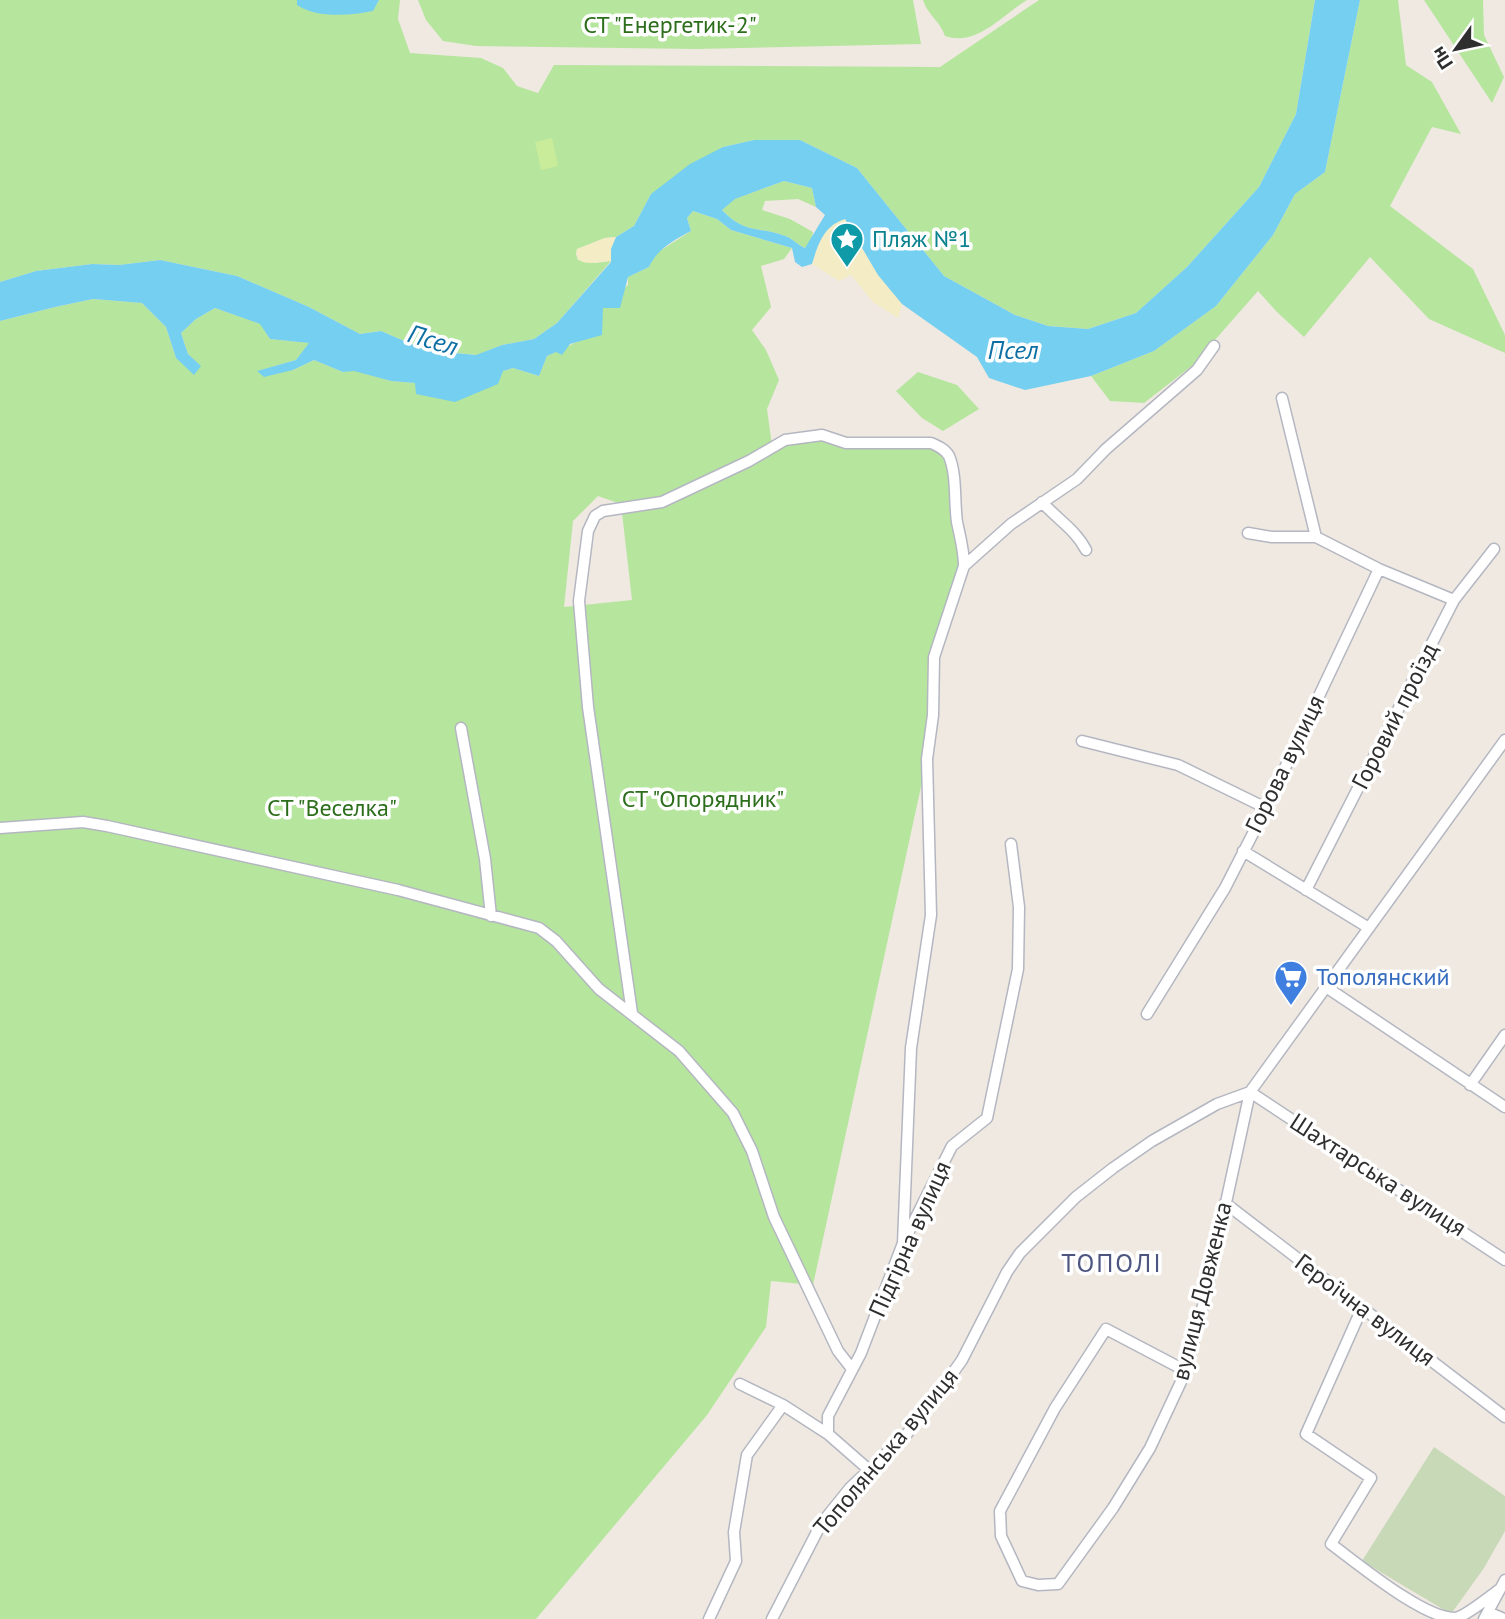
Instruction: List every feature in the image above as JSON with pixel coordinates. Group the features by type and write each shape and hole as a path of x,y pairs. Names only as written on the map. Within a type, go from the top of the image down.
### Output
{"street":[{"path":"964,566 1011,524 1077,479 1106,449 1197,370 1214,346"},
{"path":"1282,398 1316,537"},
{"path":"632,1013 588,707 579,601 588,531 595,516 603,512 662,502 749,461 785,440 822,435 846,443 931,443 939,446 949,457 964,566 934,657 933,715 927,759 931,915 911,1048 903,1242"},
{"path":"1042,502 1055,517 1079,536 1086,550"},
{"path":"1248,533 1272,537 1316,537 1378,569 1454,600"},
{"name":"Горовий проїзд","path":"1306,890 1454,600 1494,549"},
{"name":"Горова вулиця","path":"1147,1014 1225,888 1266,808 1378,569"},
{"path":"461,727 485,859 491,916"},
{"path":"1250,1091 1505,740"},
{"path":"1082,741 1178,765 1266,808"},
{"path":"0,828 83,822 107,826 398,890 539,928 556,941 599,989 680,1051 733,1113 752,1151 774,1217 838,1351 852,1369"},
{"name":"Підгірна вулиця","path":"828,1434 828,1416 861,1353 903,1242 952,1146 987,1118 1018,969 1019,907 1011,844"},
{"path":"1243,851 1369,928"},
{"path":"1326,987 1505,1107"},
{"path":"1470,1085 1505,1035"},
{"name":"вулиця Довженка","path":"1186,1371 1107,1329 1055,1408 1000,1511 1002,1536 1022,1581 1038,1585 1058,1584 1113,1508 1150,1448 1186,1371 1207,1290 1250,1091"},
{"name":"Шахтарська вулиця","path":"1250,1091 1505,1260"},
{"name":"Тополянська вулиця","path":"772,1619 821,1524 867,1469 906,1434 932,1402 962,1360 1020,1252 1076,1197 1152,1141 1217,1104 1250,1091"},
{"name":"Героїчна вулиця","path":"1225,1203 1505,1417"},
{"path":"1362,1308 1306,1434 1371,1478 1331,1544 1394,1591 1436,1616 1457,1618 1503,1585"},
{"path":"740,1384 783,1405 828,1434 867,1469"},
{"path":"709,1619 736,1561 734,1532 747,1455 783,1405"},
{"path":"1503,1585 1486,1615 1504,1619"}],"green space":[{"path":"0,0 297,0 297,5 353,13 372,11 379,0 400,0 398,19 410,53 481,58 503,68 517,86 538,93 554,65 940,67 1039,0 1315,0 1296,114 1259,187 1187,267 1136,313 1088,329 1048,326 1015,315 944,276 857,168 800,140 754,140 723,147 651,194 634,226 616,237 605,238 577,249 578,260 595,263 611,261 557,323 534,339 502,345 477,355 425,350 381,331 360,334 309,307 237,276 160,260 36,271 0,282"},
{"name":"СТ \"Енергетик-2\"","path":"418,0 913,0 921,44 697,49 476,46 443,41 426,20"},
{"path":"923,0 1027,0 989,28 968,37 957,38 945,36"},
{"path":"1360,0 1398,0 1406,65 1432,82 1461,134 1432,127 1390,206 1473,269 1505,335 1505,353 1429,319 1370,257 1304,337 1258,291 1193,365 1144,403 1110,401 1091,376 1154,351 1216,306 1273,235 1295,194 1325,172"},
{"path":"1424,0 1483,0 1484,35 1504,77 1492,103"},
{"path":"552,138 558,166 541,170 535,142"},
{"path":"784,181 812,188 816,207 798,199 765,201 762,210 790,219 813,232 812,239 805,248 785,236 745,227 722,210 734,199"},
{"path":"693,211 717,219 731,230 792,248 784,259 761,266 771,307 752,330 766,350 779,380 767,409 772,446 822,435 834,440 931,443 945,451 964,551 934,657 927,759 813,1285 771,1281 766,1327 707,1415 536,1619 0,1619 0,321 93,299 142,303 166,327 176,358 200,366 188,354 181,333 196,319 215,308 261,324 270,339 310,343 296,360 258,371 293,370 314,360 343,372 354,370 391,381 415,383 513,368 539,376 547,356 585,338 603,308 628,285 628,277 649,267 655,254 691,231 687,218","holes":["598,496 621,504 632,600 564,607 573,521"]},
{"path":"918,372 957,385 979,409 943,431 922,418 896,391"},
{"path":"1434,1447 1505,1496 1505,1531 1484,1568 1451,1614 1362,1561"}],"sand":[{"name":"Пляж №1","path":"845,219 878,275 902,304 898,318 873,302 851,275 839,281 812,264 826,231"},
{"path":"616,237 611,249 611,261 588,263 579,260 577,249 605,238"}],"water":[{"path":"297,0 379,0 373,11 333,15 305,9 297,5"},
{"name":"Псел","path":"1315,0 1360,0 1325,172 1295,194 1273,235 1216,306 1154,351 1091,376 1025,390 989,378 977,357 902,304 878,275 845,219 826,231 812,264 802,267 795,262 792,248 731,230 717,219 693,211 687,218 691,231 661,250 649,267 628,277 620,308 603,308 602,335 570,344 562,355 556,352 547,356 539,376 513,368 503,371 498,384 455,402 416,394 415,383 391,381 354,371 343,372 314,360 293,370 264,377 257,371 296,360 309,343 270,339 260,324 215,308 196,319 181,333 188,354 201,366 194,375 176,358 166,327 142,303 93,299 0,321 0,282 36,271 160,260 237,276 309,307 360,334 381,331 425,350 476,355 502,345 534,339 557,323 611,262 611,249 616,237 634,226 651,194 690,164 723,147 754,140 800,140 857,168 944,276 1015,315 1048,326 1088,329 1136,313 1187,267 1259,187 1296,114","holes":["784,181 812,188 816,207 825,215 805,248 785,236 746,227 722,210 735,199"]}],"place":[{"name":"Пляж №1","path":"847,269"},
{"name":"Тополянский","path":"1291,1007"}],"district":[{"name":"ТОПОЛІ","path":"1112,1263"}],"park label":[{"name":"СТ \"Опорядник\"","path":"703,799"},
{"name":"СТ \"Веселка\"","path":"332,808"}]}
